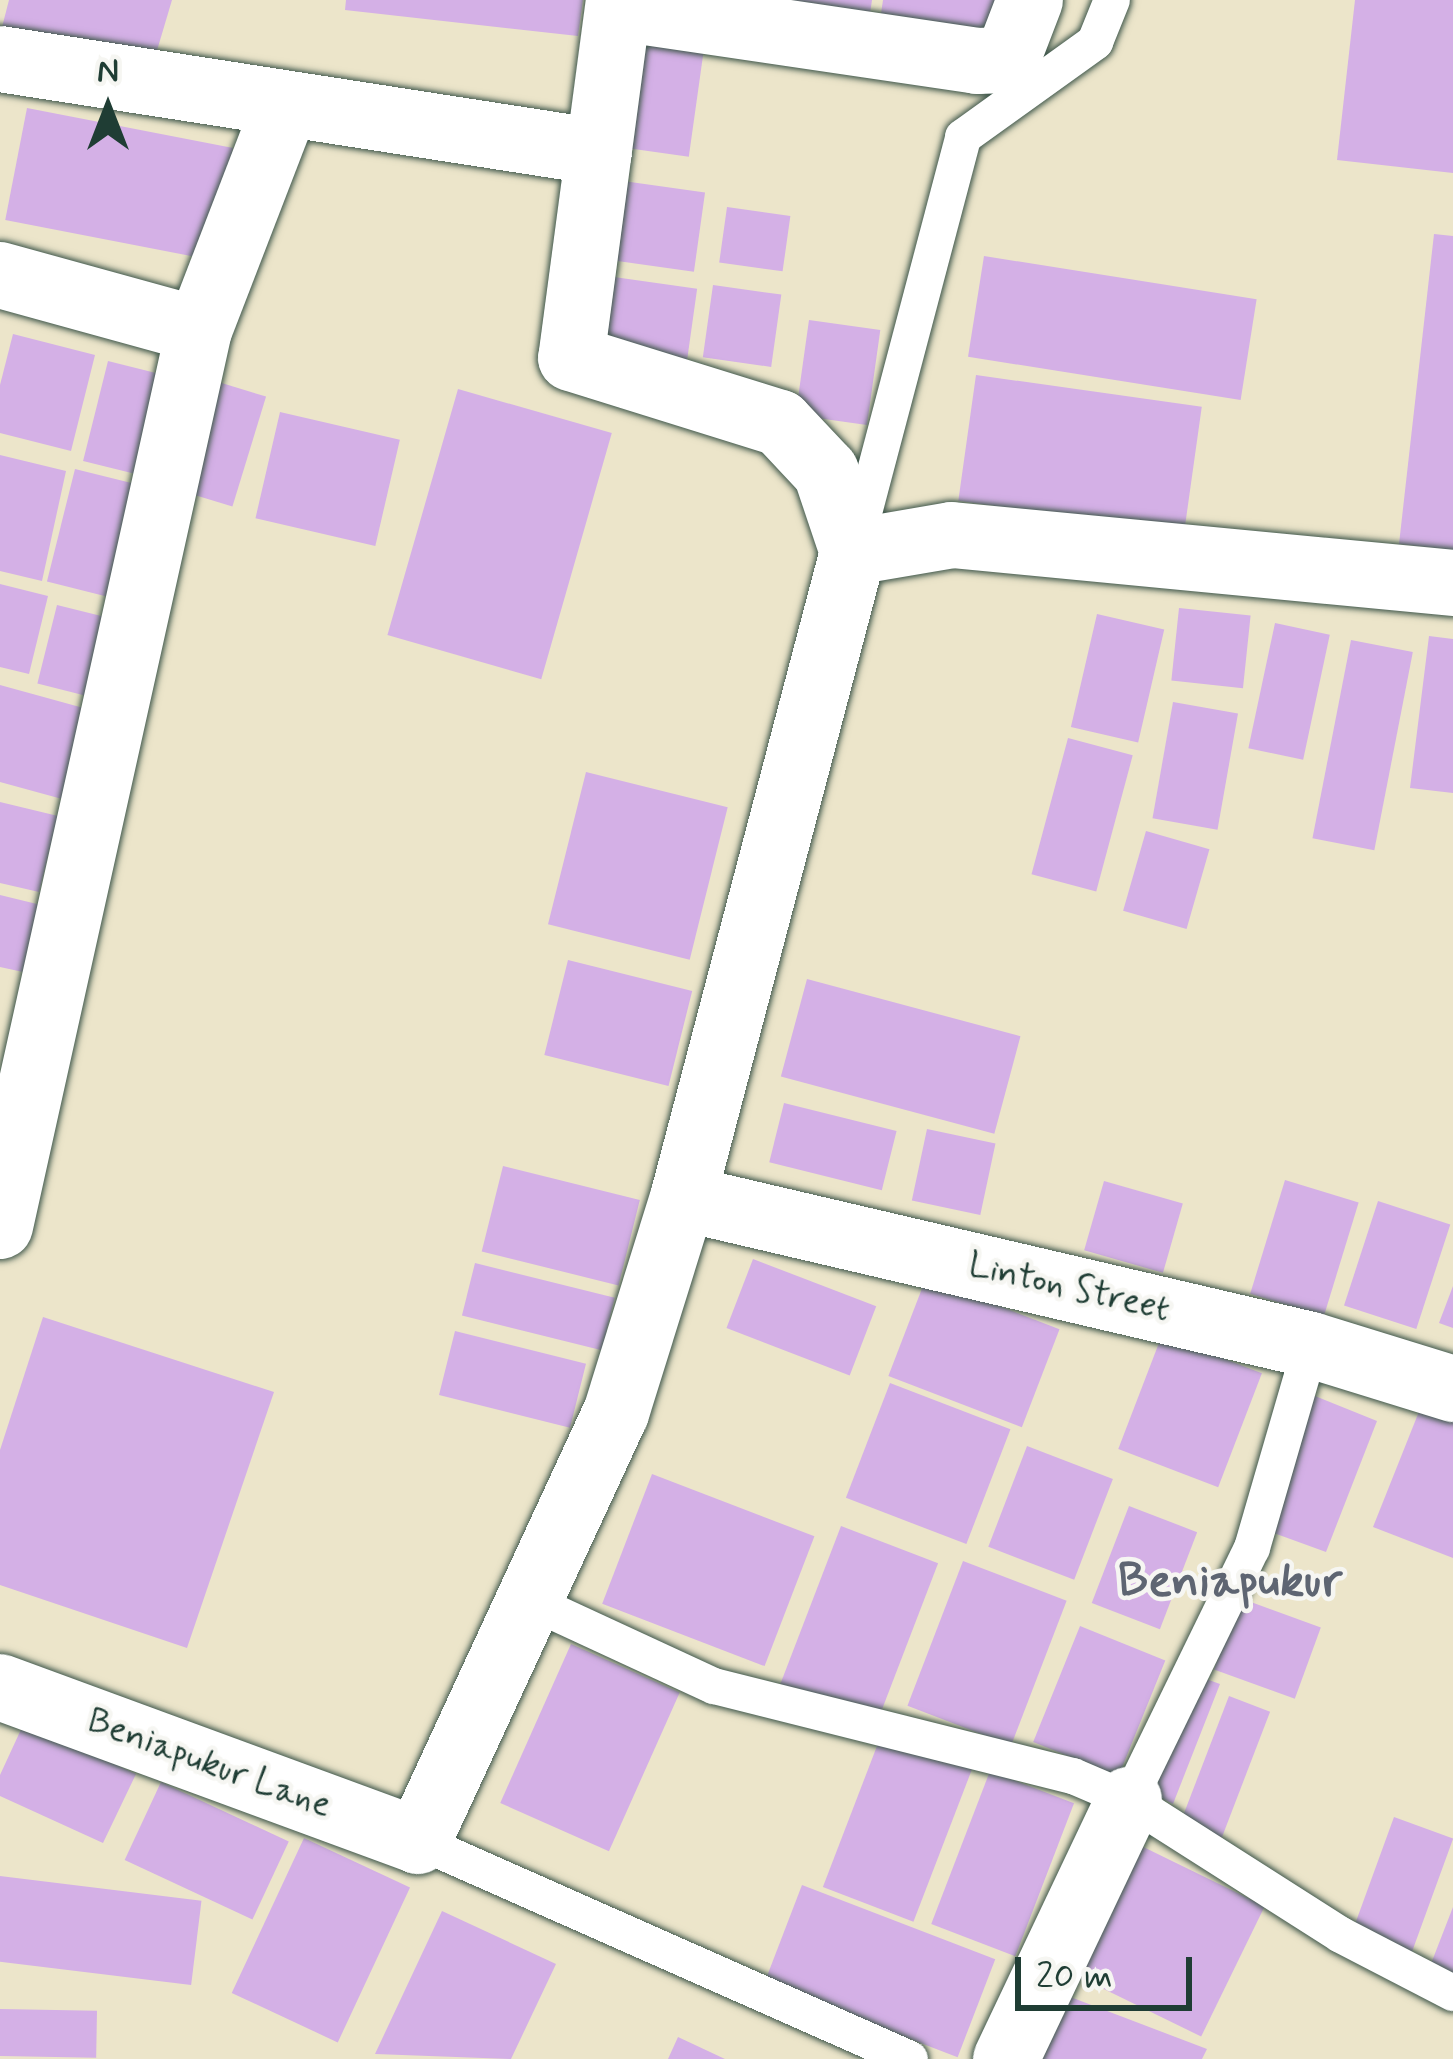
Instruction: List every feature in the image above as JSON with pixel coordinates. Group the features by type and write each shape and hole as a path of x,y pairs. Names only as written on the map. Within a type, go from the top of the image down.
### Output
{"street":[{"path":"418,1841 534,1604 616,1413 683,1198 854,552 826,472 780,423 571,358 619,4 977,61 1007,60 1030,0"},
{"path":"0,59 599,152"},
{"path":"0,1226 199,329 286,104"},
{"path":"0,275 199,329"},
{"path":"854,552 952,535 1453,583"},
{"name":"Linton Street","path":"683,1198 1311,1345 1453,1389"},
{"name":"Beniapukur Lane","path":"0,1687 418,1841"},
{"path":"1006,2059 1130,1800"}],"lane":[{"path":"854,552 963,137 1095,42 1112,0"},
{"path":"1130,1800 1252,1548 1311,1345"},
{"path":"534,1604 714,1686 1072,1776 1130,1800 1341,1935 1453,1993"},
{"path":"418,1841 857,2049 910,2059"}],"building":[{"path":"9,0 172,0 150,74 0,35"},
{"path":"346,0 583,0 578,36 345,10"},
{"path":"757,0 872,0 868,27"},
{"path":"883,0 1000,0 993,50 878,34"},
{"path":"1355,0 1453,0 1453,173 1337,160"},
{"path":"628,36 704,47 689,157 613,146"},
{"path":"27,108 233,148 211,260 5,220"},
{"path":"609,179 705,192 694,272 598,258"},
{"path":"727,207 790,216 783,271 719,262"},
{"path":"1434,234 1453,236 1453,550 1399,544"},
{"path":"984,256 1257,299 1241,400 968,357"},
{"path":"607,276 697,289 686,366 596,353"},
{"path":"713,285 781,295 771,367 703,357"},
{"path":"809,320 880,330 867,425 796,415"},
{"path":"13,334 95,355 71,451 0,433 0,385"},
{"path":"108,361 183,380 158,480 83,461"},
{"path":"976,375 1202,407 1184,532 958,501"},
{"path":"202,377 266,397 232,507 168,487"},
{"path":"458,389 612,433 541,679 387,635"},
{"path":"280,412 400,440 375,546 255,518"},
{"path":"0,455 66,471 42,581 0,571"},
{"path":"75,469 154,489 126,601 47,582"},
{"path":"0,584 48,596 29,674 0,667"},
{"path":"57,605 112,619 93,697 37,684"},
{"path":"1179,608 1251,616 1243,688 1171,681"},
{"path":"1097,614 1164,630 1138,743 1071,727"},
{"path":"1275,623 1330,635 1303,760 1248,748"},
{"path":"1429,636 1453,639 1453,793 1410,788"},
{"path":"1351,640 1413,652 1374,850 1312,838"},
{"path":"0,685 98,712 73,802 0,782"},
{"path":"1173,702 1238,713 1218,830 1153,818"},
{"path":"1068,738 1133,755 1096,892 1032,874"},
{"path":"586,772 728,807 690,960 548,924"},
{"path":"0,802 58,816 39,892 0,883"},
{"path":"1146,831 1209,849 1187,929 1123,911"},
{"path":"0,895 41,905 23,972 0,967"},
{"path":"568,960 692,991 668,1086 544,1055"},
{"path":"807,979 1020,1036 994,1134 781,1077"},
{"path":"784,1103 897,1131 882,1190 769,1162"},
{"path":"927,1129 995,1144 980,1215 912,1200"},
{"path":"503,1166 640,1200 619,1285 482,1251"},
{"path":"1285,1180 1359,1203 1324,1316 1250,1294"},
{"path":"1104,1181 1183,1204 1163,1273 1084,1250"},
{"path":"1378,1201 1450,1224 1416,1329 1344,1306"},
{"path":"753,1259 876,1306 850,1375 726,1328"},
{"path":"475,1263 615,1298 602,1350 462,1315"},
{"path":"926,1278 1060,1329 1022,1427 888,1376"},
{"path":"1453,1286 1453,1328 1439,1323"},
{"path":"43,1317 274,1392 187,1648 0,1585 0,1450"},
{"path":"455,1331 586,1364 570,1428 439,1395"},
{"path":"1162,1335 1262,1373 1218,1487 1118,1449"},
{"path":"890,1383 1010,1429 966,1544 846,1498"},
{"path":"1310,1394 1377,1421 1326,1552 1271,1532"},
{"path":"1424,1399 1453,1410 1453,1558 1373,1527"},
{"path":"1027,1446 1113,1479 1074,1580 988,1547"},
{"path":"652,1474 814,1536 765,1666 602,1604"},
{"path":"1129,1506 1197,1532 1160,1629 1092,1603"},
{"path":"841,1526 938,1563 877,1722 780,1685"},
{"path":"963,1561 1067,1601 1011,1745 907,1706"},
{"path":"1240,1598 1321,1627 1295,1699 1214,1669"},
{"path":"1080,1626 1165,1660 1118,1776 1033,1742"},
{"path":"571,1644 680,1692 609,1851 500,1803"},
{"path":"1206,1679 1220,1684 1173,1804 1148,1791"},
{"path":"1229,1696 1270,1712 1220,1843 1178,1828"},
{"path":"24,1723 136,1774 103,1843 0,1796 0,1775"},
{"path":"882,1733 973,1768 913,1922 823,1887"},
{"path":"990,1771 1074,1803 1015,1956 931,1924"},
{"path":"161,1782 289,1842 252,1920 125,1860"},
{"path":"1394,1817 1453,1838 1412,1952 1353,1931"},
{"path":"304,1838 410,1887 338,2042 232,1993"},
{"path":"1129,1840 1265,1906 1201,2037 1065,1970"},
{"path":"0,1876 201,1901 191,1985 0,1962"},
{"path":"802,1885 995,1959 958,2057 764,1983"},
{"path":"1453,1907 1453,1984 1427,1974"},
{"path":"442,1911 556,1964 511,2059 375,2054"},
{"path":"1052,1990 1207,2049 1202,2059 1025,2059"},
{"path":"0,2009 97,2011 96,2058 0,2056"},
{"path":"678,2037 725,2059 668,2059"}],"district":[{"name":"Beniapukur","path":"1230,1582"}]}
